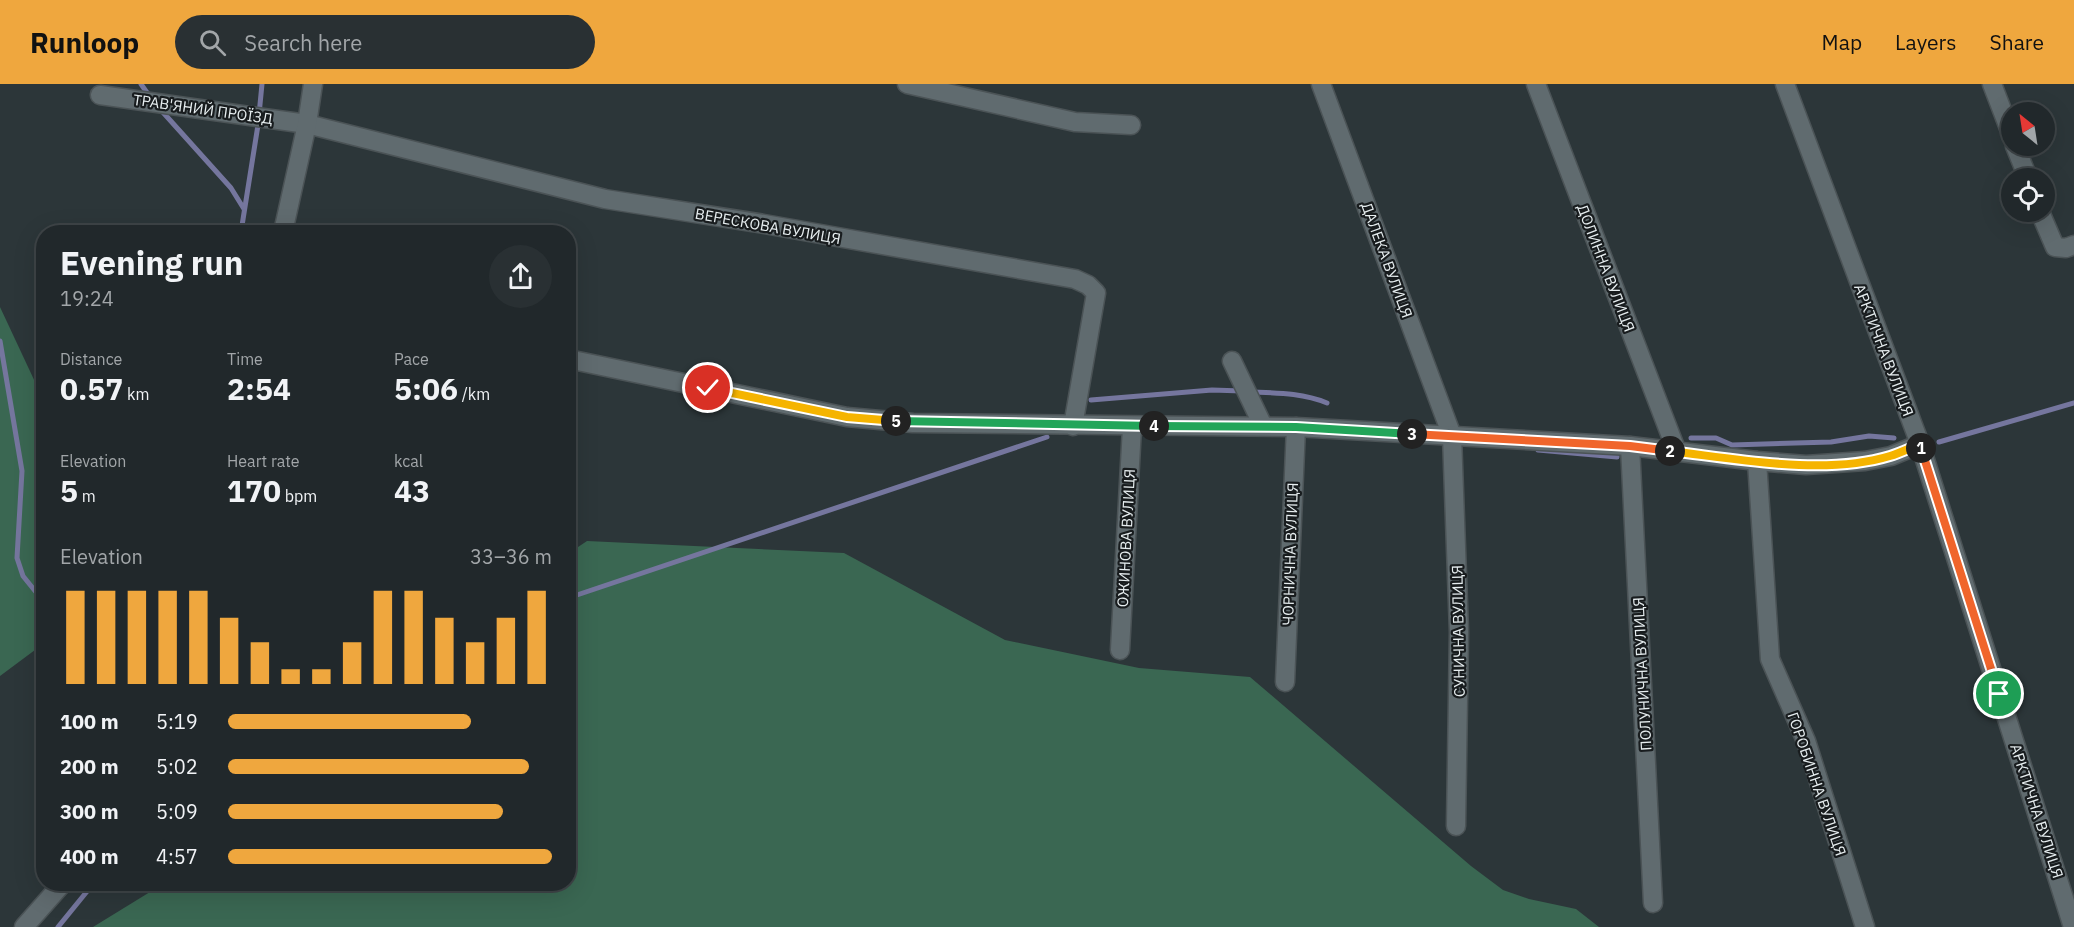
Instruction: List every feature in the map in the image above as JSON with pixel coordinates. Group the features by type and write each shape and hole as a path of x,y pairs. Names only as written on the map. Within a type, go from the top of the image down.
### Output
{"street":[{"path":"285,225 307,124 313,84"},
{"path":"907,84 1075,122 1131,125"},
{"name":"ДАЛЕКА ВУЛИЦЯ","path":"1321,84 1452,436"},
{"name":"ДОЛИННА ВУЛИЦЯ","path":"1536,84 1677,452"},
{"name":"АРКТИЧНА ВУЛИЦЯ","path":"1785,84 1920,444 2073,927"},
{"path":"1992,84 2001,107"},
{"name":"ТРАВ'ЯНИЙ ПРОЇЗД","path":"100,95 307,124"},
{"name":"ВЕРЕСКОВА ВУЛИЦЯ","path":"307,124 605,199 764,224 1075,279 1088,285 1096,293 1096,304 1073,426"},
{"path":"2044,222 2055,247 2066,248 2074,245"},
{"path":"576,361 847,417 913,423 1296,427 1630,446 1806,465 1865,461 1891,456 1920,444"},
{"path":"1232,361 1263,426"},
{"name":"ОЖИНОВА ВУЛИЦЯ","path":"1120,650 1132,426"},
{"name":"ЧОРНИЧНА ВУЛИЦЯ","path":"1285,682 1296,427"},
{"name":"СУНИЧНА ВУЛИЦЯ","path":"1452,436 1460,632 1456,826"},
{"name":"ПОЛУНИЧНА ВУЛИЦЯ","path":"1630,446 1653,903"},
{"name":"ГОРОБИННА ВУЛИЦЯ","path":"1757,461 1770,659 1806,741 1865,927"},
{"path":"24,927 56,891"}],"green space":[{"path":"0,307 36,384 36,649 0,676"},
{"path":"587,541 844,553 1005,640 1139,668 1250,677 1471,866 1503,890 1529,899 1576,909 1599,927 93,927 152,891 576,891 576,548"}],"waterway":[{"path":"141,84 150,97"},
{"path":"242,225 262,84"},
{"path":"160,109 231,188 244,209"},
{"path":"0,341 22,471 17,558 23,576 36,592"},
{"path":"1091,400 1212,390 1242,391"},
{"path":"1252,392 1299,395 1327,403"},
{"path":"1939,442 2074,403"},
{"path":"1691,438 1716,438 1732,445 1831,442 1869,436 1894,438"},
{"path":"576,595 1047,437"},
{"path":"1538,450 1617,457"},
{"path":"58,927 87,891"}],"route":[{"path":"708,388 847,417 913,423 1296,427 1630,446 1806,465 1865,461 1891,456 1920,444 1999,694"}]}
